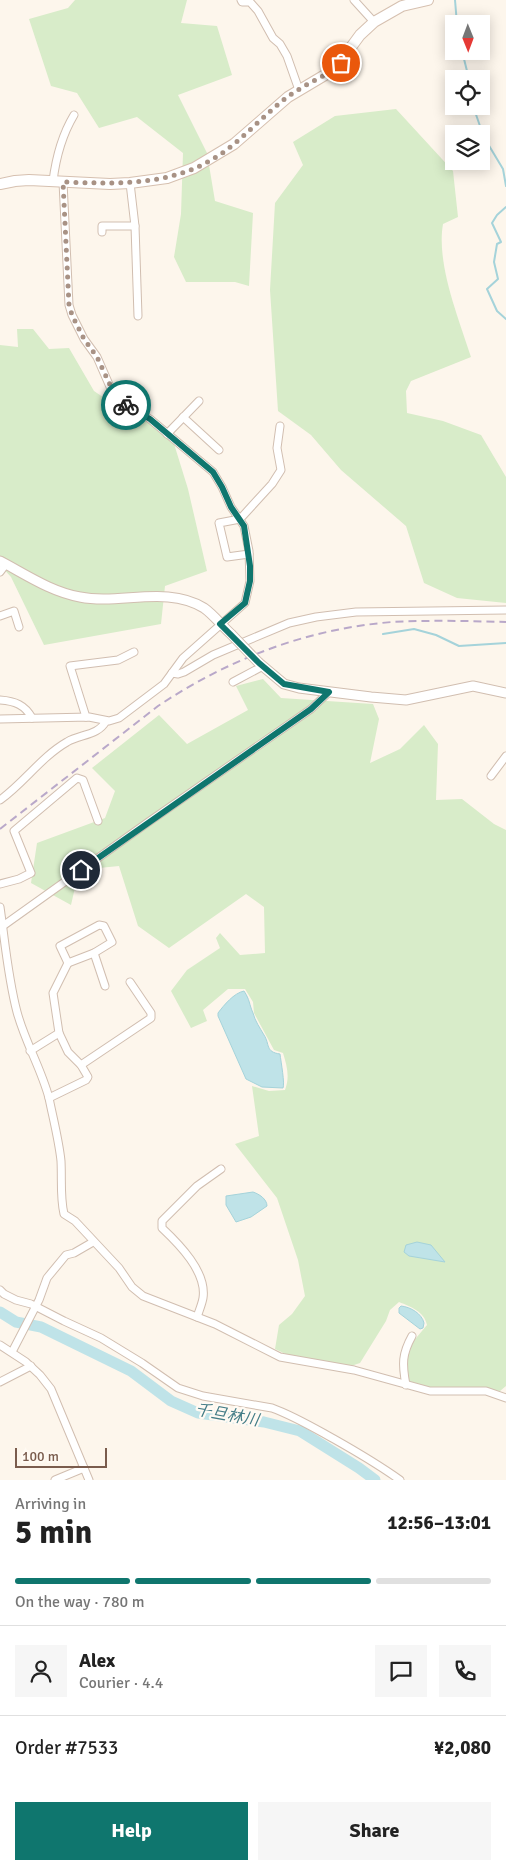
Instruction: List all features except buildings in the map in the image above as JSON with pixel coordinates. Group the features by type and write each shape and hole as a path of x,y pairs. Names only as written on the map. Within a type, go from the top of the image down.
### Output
{"main road":[{"path":"0,184 15,181 130,183 167,178 194,168 207,162 234,144 279,104 299,90 336,69 360,35 374,22 402,6 428,0"}],"street":[{"path":"241,0 242,2 250,2 258,11 273,38 280,44 288,56 299,90"},
{"path":"354,0 374,22"},
{"path":"0,719 86,718 106,721 119,718 164,684 183,658 245,603 250,581 249,554 244,526 231,507 213,472 150,419 125,404 112,389 97,357 84,339 72,315 69,305 55,165 66,129 74,115"},
{"path":"130,183 138,316"},
{"path":"102,232 102,226 134,226"},
{"path":"167,434 199,401"},
{"path":"183,417 219,450"},
{"path":"249,554 227,557 219,523 240,519 272,484 281,470 277,448 280,426"},
{"path":"0,572 3,562 51,588 78,597 95,599 166,597 182,599 204,608 284,684 329,692 401,700 474,686 506,693"},
{"path":"172,673 184,672 213,654 280,626 316,617 356,612 506,610"},
{"path":"0,616 14,611 19,627"},
{"path":"86,718 70,666 118,660 134,652"},
{"path":"233,682 261,664"},
{"path":"1,927 147,822 311,709 329,692"},
{"path":"0,700 11,701 21,705 32,718"},
{"path":"0,800 54,751 68,741 81,738 102,728 106,721"},
{"path":"491,776 506,756"},
{"path":"0,884 19,879 31,873 14,831 77,778 82,780 98,821"},
{"path":"0,907 1,927 13,998 48,1098 61,1161 61,1201 64,1214 75,1221 119,1268 132,1287 143,1296 215,1324 280,1357 354,1370 430,1392 486,1391 506,1398"},
{"path":"48,1098 86,1080 88,1077 81,1065 68,1052 59,1034 53,993 68,963 94,953 112,942 104,926 99,924 60,946 68,963"},
{"path":"94,953 105,986"},
{"path":"81,1065 151,1018 151,1013 130,982"},
{"path":"30,1051 59,1034"},
{"path":"197,1317 203,1297 202,1284 187,1252 162,1228 162,1221 197,1186 221,1169"},
{"path":"12,1352 39,1300 47,1278 66,1255 74,1253 93,1242"},
{"path":"0,1290 34,1309 101,1338 178,1388 203,1396 263,1406 280,1411 304,1422 365,1457 400,1480"},
{"path":"406,1385 403,1367 404,1350 412,1336"},
{"path":"0,1345 31,1366 50,1389 90,1480"},
{"path":"0,1382 31,1366"},
{"path":"56,1480 84,1468"}],"green space":[{"path":"75,0 187,0 181,23 217,26 232,75 178,95 207,153 215,201 253,213 249,286 235,282 186,282 174,257 181,214 183,153 137,117 99,128 77,93 51,86 29,19 68,8"},
{"path":"396,109 445,162 445,170 453,171 458,217 443,224 443,256 450,291 471,357 411,381 406,391 407,413 443,421 481,435 506,477 506,603 457,598 424,583 406,526 341,470 311,435 278,411 270,290 275,203 303,165 293,142 335,116"},
{"path":"17,329 33,329 49,349 69,348 94,391 119,408 171,434 188,489 207,571 165,586 161,624 44,645 11,577 0,565 0,345 18,347"},
{"path":"263,679 281,698 373,704 379,719 370,763 400,749 424,725 438,744 436,800 462,799 494,824 506,830 506,1386 500,1391 461,1388 430,1390 407,1384 406,1350 427,1325 420,1313 399,1302 390,1310 386,1321 360,1363 351,1366 294,1358 275,1349 279,1325 292,1314 305,1296 298,1260 277,1198 235,1144 259,1136 252,1086 269,1091 285,1090 288,1076 283,1053 274,1050 254,1013 253,1002 245,989 228,989 203,1010 207,1021 191,1028 171,991 187,970 220,948 216,938 220,933 240,955 265,953 264,907 246,894 169,948 138,926 119,866 79,870 71,905 31,883 37,843 105,818 115,791 92,768 159,715 187,744 248,710 236,686"}],"water":[{"path":"244,991 270,1049 280,1054 283,1088 262,1087 246,1079 218,1016 218,1013 230,1000"},
{"path":"253,1192 264,1199 267,1206 251,1217 236,1222 226,1205 226,1196"},
{"path":"417,1242 431,1245 445,1262 409,1256 404,1252 406,1245"},
{"path":"401,1306 412,1309 418,1314 423,1320 423,1328 420,1329 399,1313"}],"waterway":[{"path":"455,0 456,15"},
{"path":"464,60 467,70"},
{"path":"476,115 482,136 503,169 506,186"},
{"path":"506,207 497,215 492,223 501,242 497,244 494,262 498,279 487,289 497,311 506,319"},
{"path":"383,634 414,629 436,635 459,646 506,643"},
{"name":"千旦林川","path":"0,1312 16,1322 41,1327 131,1371 171,1401 198,1413 264,1422 300,1431 375,1480"}],"railway":[{"path":"0,829 158,706 212,674 269,649 329,631 392,622 506,622"}],"way so far":[{"path":"126,405 112,389 97,357 84,339 69,305 63,182 130,183 167,178 180,174 207,162 226,150 288,97 336,69 341,63"}],"route":[{"path":"81,870 311,709 329,692 284,684 259,663 220,624 245,603 250,581 250,566 244,526 231,507 213,472 150,419 126,405"}]}
